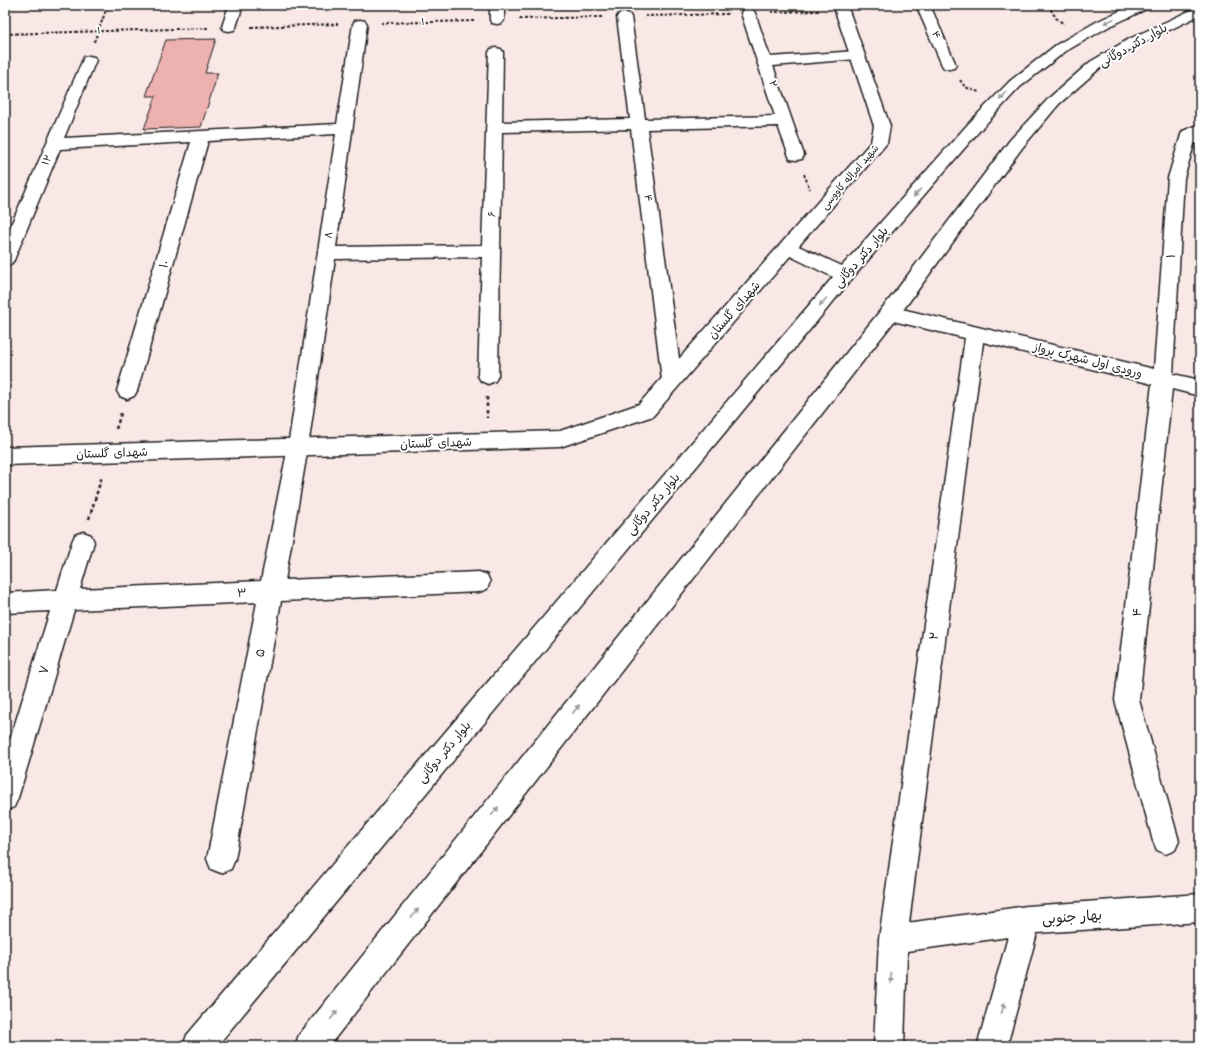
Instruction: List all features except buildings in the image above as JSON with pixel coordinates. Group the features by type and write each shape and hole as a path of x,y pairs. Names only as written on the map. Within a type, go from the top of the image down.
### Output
{"street":[{"path":"229,28 236,5"},
{"path":"497,5 497,20"},
{"name":"۴","path":"923,5 949,65"},
{"name":"بلوار دکتر دوگانی","path":"198,1046 845,275 999,100 1015,84 1061,48 1103,24 1144,5"},
{"name":"شهید امراله کاووسی","path":"788,248 879,143 882,126 841,8"},
{"name":"بلوار دکتر دوگانی","path":"310,1046 889,313 1016,144 1054,101 1095,66 1134,42 1200,10"},
{"name":"۲","path":"748,13 796,154"},
{"name":"۴","path":"624,17 672,380"},
{"name":"۸","path":"298,447 360,24"},
{"name":"۶","path":"488,376 496,52"},
{"path":"765,62 857,55"},
{"name":"۱۲","path":"5,260 90,60"},
{"path":"494,127 785,121"},
{"path":"54,144 345,129"},
{"name":"۱","path":"1163,378 1176,178 1196,135"},
{"name":"۱۰","path":"127,391 201,136"},
{"path":"788,248 845,275"},
{"name":"شهدای گلستان","path":"5,456 560,439 646,410 788,248"},
{"path":"327,253 491,251"},
{"name":"ورودی اول شهرک پرواز","path":"889,313 1200,388"},
{"name":"۲","path":"889,1046 893,939 975,333"},
{"name":"۴","path":"1163,378 1127,700 1166,841"},
{"name":"۵","path":"222,859 298,447"},
{"name":"۷","path":"5,798 82,542"},
{"name":"۳","path":"5,603 479,582"},
{"name":"بهار جنوبی","path":"992,1046 1027,920 1200,908"},
{"path":"893,939 1027,920"}],"path":[{"path":"97,31 108,5"},
{"name":"۱","path":"5,34 624,17 841,8"},
{"path":"949,65 965,87 999,100"},
{"path":"796,154 819,212"},
{"path":"486,441 488,376"},
{"path":"82,542 127,391"}]}
